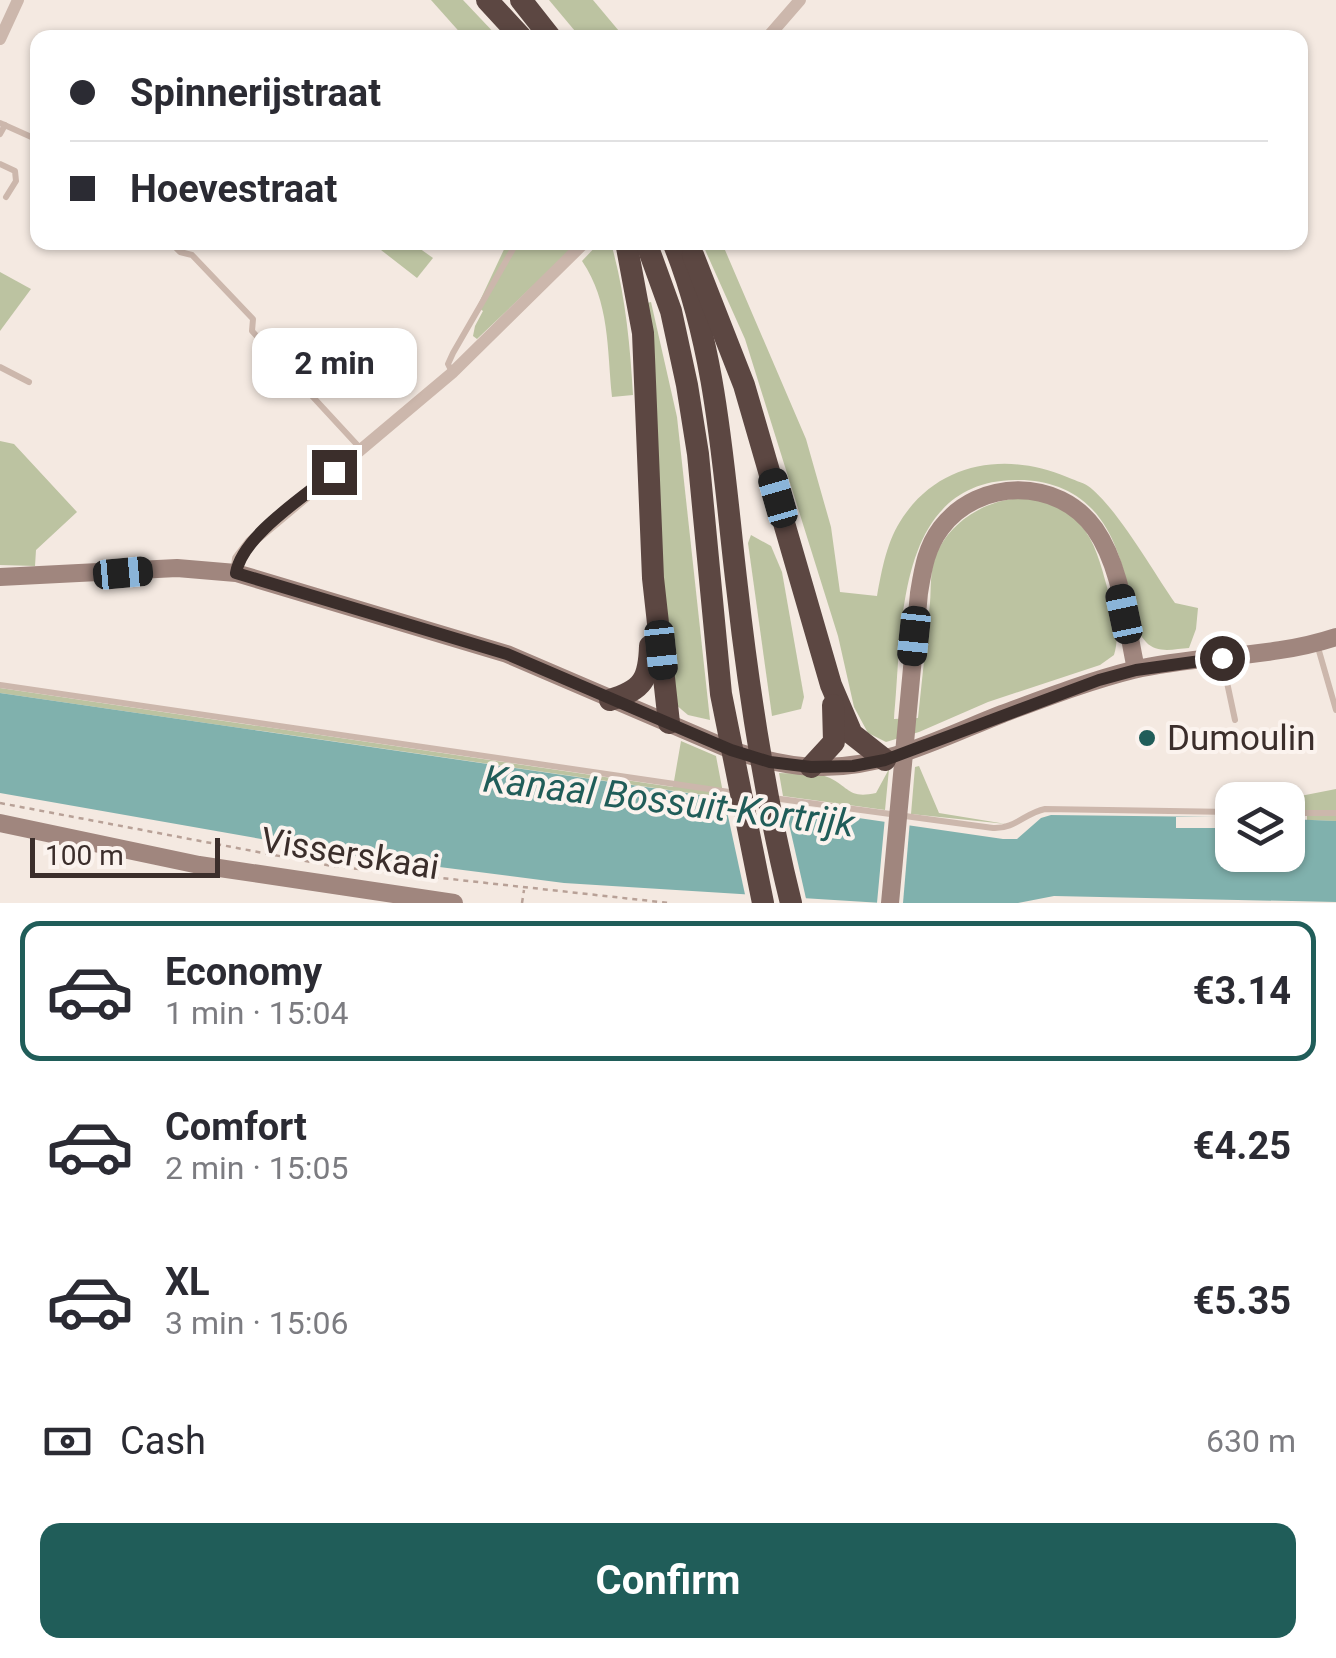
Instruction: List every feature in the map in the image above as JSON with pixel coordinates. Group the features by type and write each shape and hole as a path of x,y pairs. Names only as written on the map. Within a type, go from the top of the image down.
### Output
{"highway":[{"path":"487,0 515,30"},
{"path":"521,0 544,30"},
{"path":"635,250 643,333 654,578 669,723"},
{"path":"637,250 671,311 687,385 698,454 722,694 763,903"},
{"path":"676,250 698,315 718,410 750,696 762,774 791,903"},
{"path":"691,250 744,385 831,686 854,737 885,760"},
{"path":"610,700 633,693 649,672 654,578"},
{"path":"811,767 836,738 831,686"}],"street":[{"path":"0,39 18,0"},
{"path":"775,30 800,0"},
{"path":"236,573 238,560 251,542 452,373 577,250"},
{"path":"890,903 919,593 929,549 940,529 961,508 1005,490 1028,490 1058,498 1074,508 1094,528 1115,575 1136,670"},
{"path":"0,576 176,568 236,573 507,654 610,700 759,758 811,767 885,760 1023,707 1136,670 1336,637"},
{"name":"Visserskaai","path":"0,823 200,864 454,903"}],"lane":[{"path":"0,134 2,124 30,136"},
{"path":"0,164 15,172 16,181 6,197"},
{"path":"178,250 192,255 253,318 252,330 361,449"},
{"path":"452,373 448,364 453,353 512,250"},
{"path":"0,367 29,382"},
{"path":"1316,643 1336,710"},
{"path":"1222,658 1235,720"},
{"path":"0,685 993,828 1008,828 1034,811 1045,809 1215,812"},
{"path":"1305,813 1336,814"}],"path":[{"path":"0,803 332,866 669,903"},
{"path":"522,903 524,889"},
{"path":"582,903 583,894"}],"green space":[{"path":"431,0 463,0 491,30 458,30"},
{"path":"549,0 593,0 618,30 574,30"},
{"path":"381,250 422,250 433,258 417,278"},
{"path":"504,250 571,250 477,339 473,336 475,326 483,311 477,307"},
{"path":"592,250 613,250 626,318 633,395 612,397 602,309 582,261"},
{"path":"705,250 725,250 806,439 831,527 840,592 877,596 897,526 936,484 977,467 1022,465 1080,482 1099,496 1175,603 1198,608 1189,648 1160,649 1142,638 1112,540 1100,518 1084,502 1057,486 1036,481 1015,480 975,487 946,506 925,534 912,568 904,606 894,719 918,718 935,558 945,538 960,522 1000,502 1021,498 1043,501 1063,509 1080,524 1094,546 1114,612 1114,655 1100,665 988,702 919,732 886,742 868,733 854,707 838,636 745,339"},
{"path":"0,272 31,289 0,331"},
{"path":"651,302 677,417 710,720 688,715 675,704 663,640 647,303"},
{"path":"0,441 14,444 77,512 36,550 35,566 0,565"},
{"path":"751,535 771,546 782,572 804,697 801,709 772,716 748,543"},
{"path":"0,688 673,787 681,741 716,756 724,798 0,693"},
{"path":"919,766 939,813 1006,824 911,814 915,767"},
{"path":"889,769 885,810 783,796 779,773 825,776 855,794 867,794 876,793"},
{"path":"1336,789 1336,821 1307,820 1305,795"}],"water":[{"name":"Kanaal Bossuit-Kortrijk","path":"0,693 1003,839 1017,839 1041,818 1051,815 1215,817 1215,872 1305,872 1305,820 1336,821 1336,902 1054,896 1018,903 882,903 564,883 369,858 0,793"}],"pier":[{"path":"723,793 784,802 807,903 746,899"},
{"path":"885,817 910,820 903,903 877,903"},
{"path":"1176,817 1215,817 1215,828 1176,828"}],"place":[{"name":"Dumoulin","path":"1147,738"}],"route":[{"path":"334,472 251,542 238,560 236,573 507,654 698,737 770,762 822,768 885,760 1099,680 1136,670 1222,658"}]}
